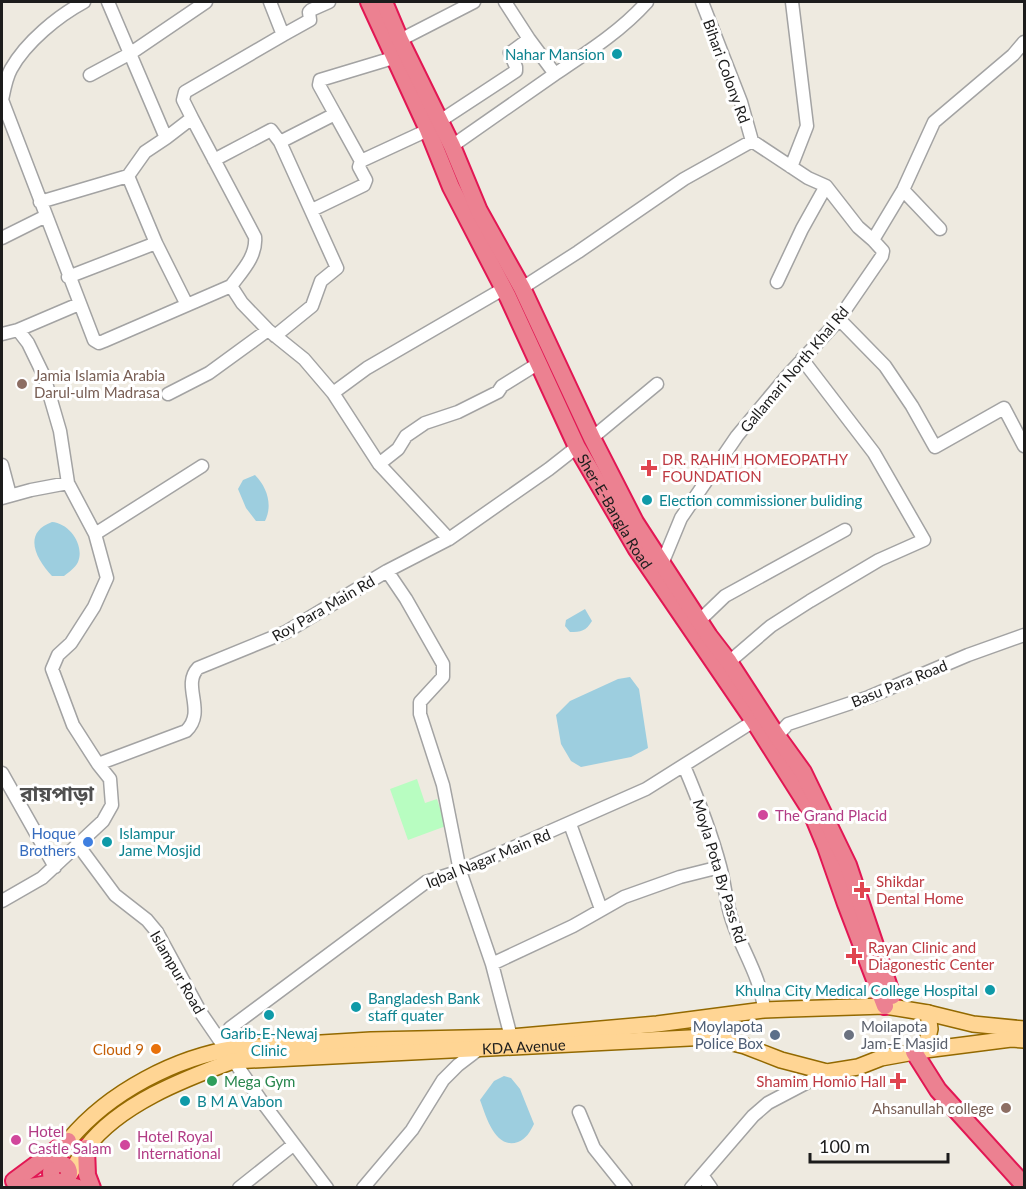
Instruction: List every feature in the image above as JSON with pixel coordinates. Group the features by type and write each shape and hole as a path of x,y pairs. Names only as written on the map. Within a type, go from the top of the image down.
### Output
{"highway":[{"name":"Sher-E-Bangla Road","path":"369,2 393,57 434,125 452,146 539,363 577,447 636,548 679,601 811,811 846,904 890,1006"},
{"name":"Sher-E-Bangla Road","path":"384,2 434,125 451,187 504,278 522,288 592,438 635,522 662,564 679,601 700,620 802,772 848,865 890,1006"},
{"path":"919,1051 938,1090 1024,1185"},
{"path":"14,1183 68,1141"},
{"path":"86,1148 87,1175 92,1188"},
{"path":"14,1183 62,1177"}],"main road":[{"name":"KDA Avenue","path":"62,1177 68,1141 99,1110 138,1083 179,1065 232,1053 371,1040 511,1037 657,1024 765,1010 890,1006 1020,1032"},
{"path":"919,1051 930,1029 928,1013"},
{"path":"731,1042 734,1014"},
{"name":"KDA Avenue","path":"62,1177 112,1122 151,1096 232,1053 479,1049 709,1036 781,1060 827,1072 858,1067 881,1058 1020,1032"}],"street":[{"path":"84,2 61,15 25,49 10,70 2,100 79,304 94,340 99,343 231,286 251,258 255,237 183,100 185,92 310,20 311,10 329,2"},
{"path":"108,2 166,138"},
{"path":"90,75 131,53 206,2"},
{"path":"270,2 284,35"},
{"path":"400,40 474,2"},
{"path":"452,146 601,43 632,18 647,2"},
{"name":"Bihari Colony Rd","path":"702,2 741,102 752,141"},
{"path":"791,167 807,126 792,2"},
{"path":"511,3 529,39 555,74"},
{"path":"312,210 364,185 366,180 359,167 361,161 434,125 516,71 510,53 529,39"},
{"path":"522,288 579,252 684,179 752,141 791,167 826,186 858,227 873,240 903,190 934,122 1024,42"},
{"path":"361,161 319,85 320,80 393,57"},
{"path":"280,142 335,114"},
{"path":"40,202 128,176 146,152 192,118"},
{"path":"168,394 209,373 312,306 321,281 337,269 280,142 271,130 214,160"},
{"path":"128,176 156,243 187,305"},
{"path":"777,282 802,229 826,186"},
{"path":"903,190 940,229"},
{"path":"2,238 46,216"},
{"name":"Gallamari North Khal Rd","path":"662,564 681,518 724,454 838,319 882,256 883,251 873,240"},
{"path":"69,277 156,243"},
{"path":"333,393 367,368 458,317 504,278"},
{"path":"231,286 242,303 272,333 304,359 333,393 379,464 449,539"},
{"path":"2,334 18,330 79,304"},
{"path":"838,319 885,366 912,406 935,447 1004,408 1024,446"},
{"path":"2,901 42,878 55,867 103,821 112,805 110,779 74,725 52,669 58,655 71,643 94,607 107,578 95,534 68,483 60,430 44,376 28,343 18,330"},
{"path":"729,662 771,626 810,601 879,560 924,540 874,453 802,359"},
{"path":"379,464 398,449 406,436 425,423 458,412 498,392 502,386 539,363"},
{"path":"592,438 657,384"},
{"name":"Roy Para Main Rd","path":"98,764 186,731 192,725 195,716 192,679 198,668 286,632 387,571 449,539 577,447"},
{"path":"2,465 6,496 68,483"},
{"path":"95,534 202,466"},
{"path":"700,620 725,596 845,530"},
{"path":"387,571 406,599 443,664 443,677 420,702 420,714 443,785 460,872 492,964 511,1037"},
{"name":"Basu Para Road","path":"777,736 788,724 868,697 968,655 1024,635"},
{"name":"Iqbal Nagar Main Rd","path":"232,1053 227,1035 230,1028 426,882 460,872 646,789 754,721"},
{"name":"Moyla Pota By Pass Rd","path":"684,766 700,802 720,867 731,919 755,971 765,1010"},
{"path":"2,773 55,867"},
{"path":"570,824 601,909"},
{"name":"Islampur Road","path":"78,845 115,895 147,920 157,932 201,1013 232,1053 293,1145 327,1188"},
{"path":"492,964 573,926 624,897 680,877 720,867"},
{"path":"363,1188 412,1130 443,1080 479,1049"},
{"path":"691,1188 753,1116 768,1103 827,1072"},
{"path":"579,1112 594,1148 626,1188"},
{"path":"239,1188 293,1145"},
{"path":"702,1175 711,1188"}],"green space":[{"path":"417,779 425,803 437,799 446,826 408,840 390,789"}],"water":[{"path":"255,475 263,485 268,497 265,521 256,521 246,508 238,489 243,480"},
{"path":"52,522 70,531 79,549 78,562 64,576 52,576 41,562 35,547 37,533"},
{"path":"585,609 592,621 583,630 570,632 565,626 566,620"},
{"path":"630,677 639,689 648,748 631,757 581,767 571,761 561,744 556,715 570,701 618,679"},
{"path":"504,1076 511,1078 520,1089 534,1124 528,1135 518,1142 503,1141 497,1136 480,1100 494,1081"}],"place":[{"name":"Nahar Mansion","path":"617,54"},
{"name":"Jamia Islamia Arabia Darul-ulm Madrasa","path":"22,384"},
{"name":"DR. RAHIM HOMEOPATHY FOUNDATION","path":"649,468"},
{"name":"Election commissioner buliding","path":"647,500"},
{"name":"The Grand Placid","path":"763,815"},
{"name":"Hoque Brothers","path":"88,842"},
{"name":"Islampur Jame Mosjid","path":"107,842"},
{"name":"Shikdar Dental Home","path":"862,890"},
{"name":"Rayan Clinic and Diagonestic Center","path":"854,956"},
{"name":"Khulna City Medical College Hospital","path":"990,990"},
{"name":"Bangladesh Bank staff quater","path":"356,1007"},
{"name":"Garib-E-Newaj Clinic","path":"269,1015"},
{"name":"Moylapota Police Box","path":"775,1035"},
{"name":"Moilapota Jam-E Masjid","path":"849,1035"},
{"name":"Cloud 9","path":"156,1049"},
{"name":"Mega Gym","path":"212,1081"},
{"name":"Shamim Homio Hall","path":"898,1081"},
{"name":"B M A Vabon","path":"185,1101"},
{"name":"Ahsanullah college","path":"1006,1108"},
{"name":"Hotel Castle Salam","path":"16,1140"},
{"name":"Hotel Royal International","path":"125,1145"}],"district":[{"name":"রায়পাড়া","path":"57,792"}]}
